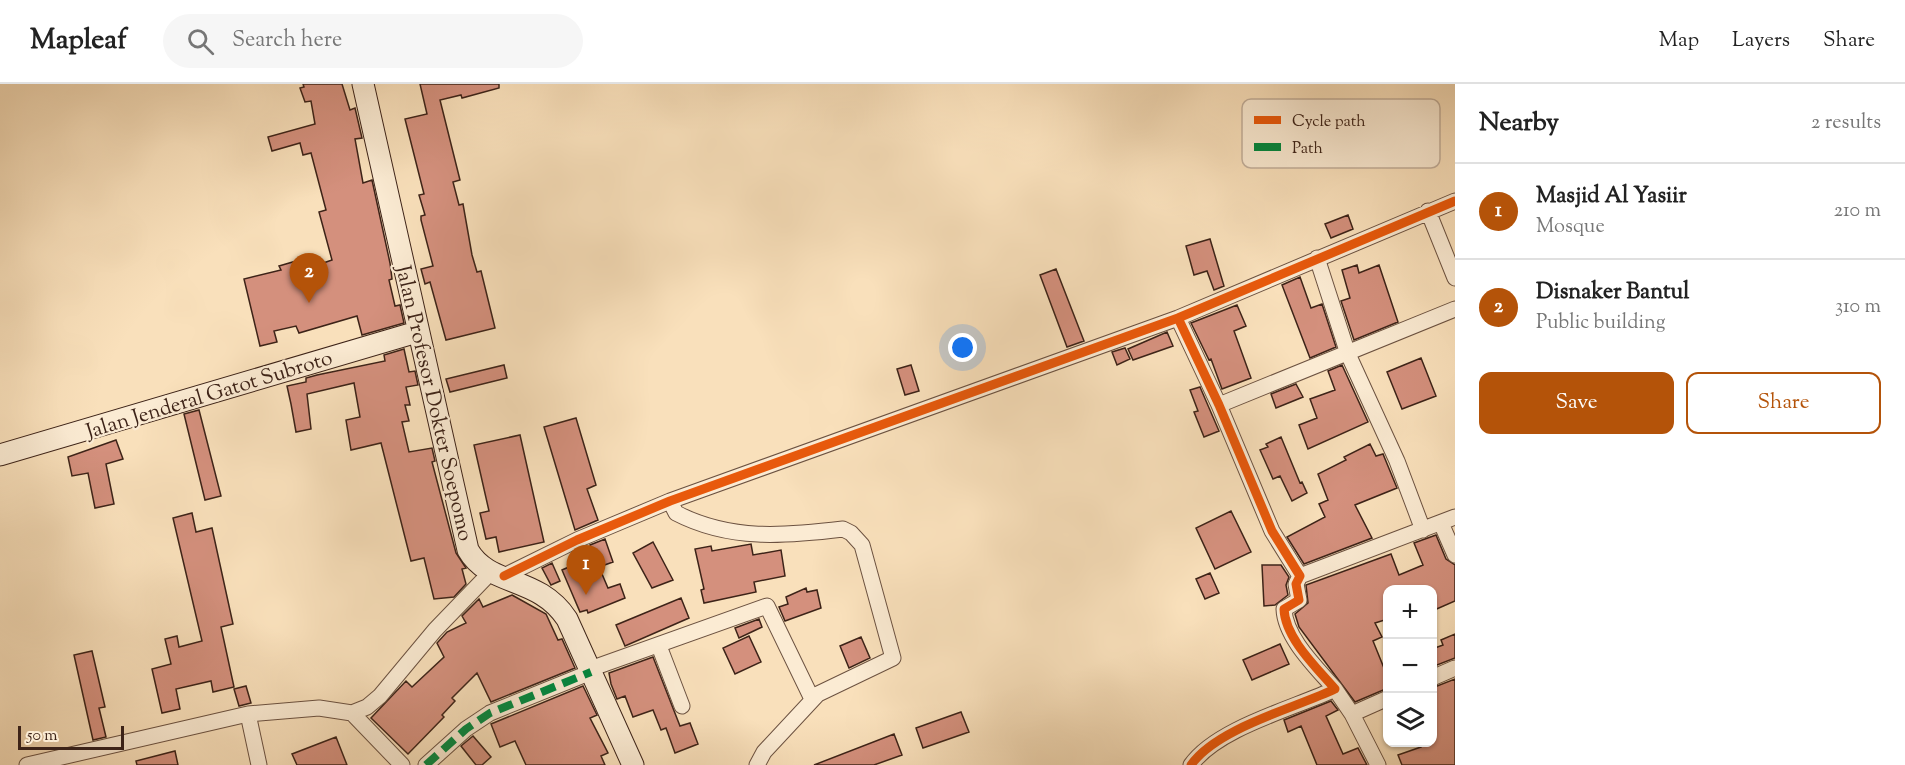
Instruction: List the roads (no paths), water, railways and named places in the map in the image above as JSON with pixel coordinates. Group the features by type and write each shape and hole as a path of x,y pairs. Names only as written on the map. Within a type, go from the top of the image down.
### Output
{"main road":[{"name":"Jalan Profesor Dokter Soepomo","path":"363,84 465,540 476,562 497,574 535,589 558,607 591,671 633,765"},
{"name":"Jalan Jenderal Gatot Subroto","path":"0,455 417,332"}],"street":[{"path":"27,765 248,714 319,708 352,713 367,707 381,696 435,630 497,574 670,501 1178,318 1455,201"},
{"path":"1428,211 1455,278"},
{"path":"1317,258 1348,354 1397,460 1423,530"},
{"path":"1219,405 1455,309"},
{"path":"1178,318 1219,405 1272,531 1300,576"},
{"path":"670,501 676,513 717,530 771,536 843,529 858,539 893,658 834,684 812,699 764,752 757,765"},
{"path":"1378,765 1352,714 1302,648 1285,617 1284,609 1299,600 1296,584 1300,576 1448,520 1455,555"},
{"path":"426,765 466,729 490,713 591,671 767,606 812,699"},
{"path":"659,646 682,706"},
{"path":"1437,676 1455,668"},
{"path":"1191,765 1219,741 1265,717 1335,689"},
{"path":"1352,714 1383,700"},
{"path":"352,713 402,765"},
{"path":"248,714 259,765"}],"place":[{"name":"Disnaker Bantul","path":"309,303"},
{"name":"Masjid Al Yasiir","path":"586,595"}]}
